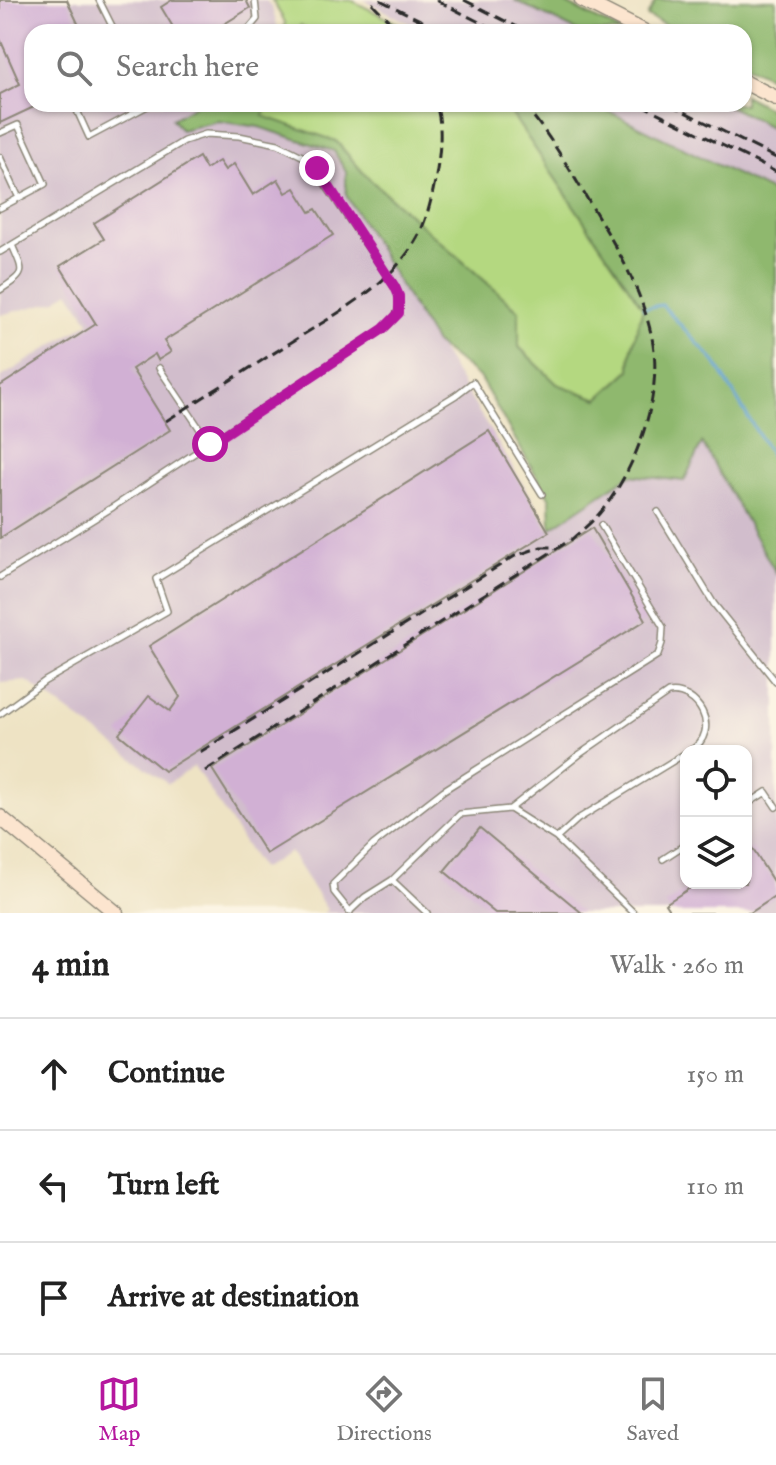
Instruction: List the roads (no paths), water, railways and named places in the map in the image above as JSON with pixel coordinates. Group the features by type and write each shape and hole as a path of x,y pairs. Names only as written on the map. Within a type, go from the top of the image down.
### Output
{"street":[{"path":"582,0 629,24"},
{"path":"612,15 620,0"},
{"path":"752,86 776,98"},
{"path":"0,817 116,913"}],"lane":[{"path":"99,0 111,24"},
{"path":"253,24 257,19 255,0"},
{"path":"78,112 89,137 136,112"},
{"path":"0,133 18,125 45,184 0,208"},
{"path":"0,252 194,136 225,134 258,139 308,159 399,296 399,313 383,329 210,444 0,577"},
{"path":"0,157 19,198"},
{"path":"0,290 22,274 22,266 12,245"},
{"path":"159,368 210,444"},
{"path":"0,714 45,681 167,611 156,579 473,382 542,494"},
{"path":"658,512 721,613 776,682"},
{"path":"601,525 663,627 658,655 444,790 373,845 333,884 334,892 349,912 365,897 392,880 460,814 510,809 580,754 668,693 685,693 706,721 708,728 703,741 698,745"},
{"path":"556,838 578,819 680,757"},
{"path":"752,801 766,792 776,807"},
{"path":"510,809 556,838 634,913"},
{"path":"663,859 680,848"},
{"path":"392,880 427,913"}],"waterway":[{"path":"643,308 662,305 715,362 776,464"}],"railway":[{"path":"380,0 428,24"},
{"path":"436,0 483,24"},
{"path":"464,0 511,24"},
{"path":"372,3 392,24"},
{"path":"166,421 359,299 391,272 416,240 429,209 439,158 438,112"},
{"path":"205,771 572,539 596,517 625,476 644,431 654,383 655,360 648,320 610,236 559,153 529,112"},
{"path":"656,112 776,172"},
{"path":"685,112 776,158"},
{"path":"200,752 515,556 541,547 551,547"}]}
